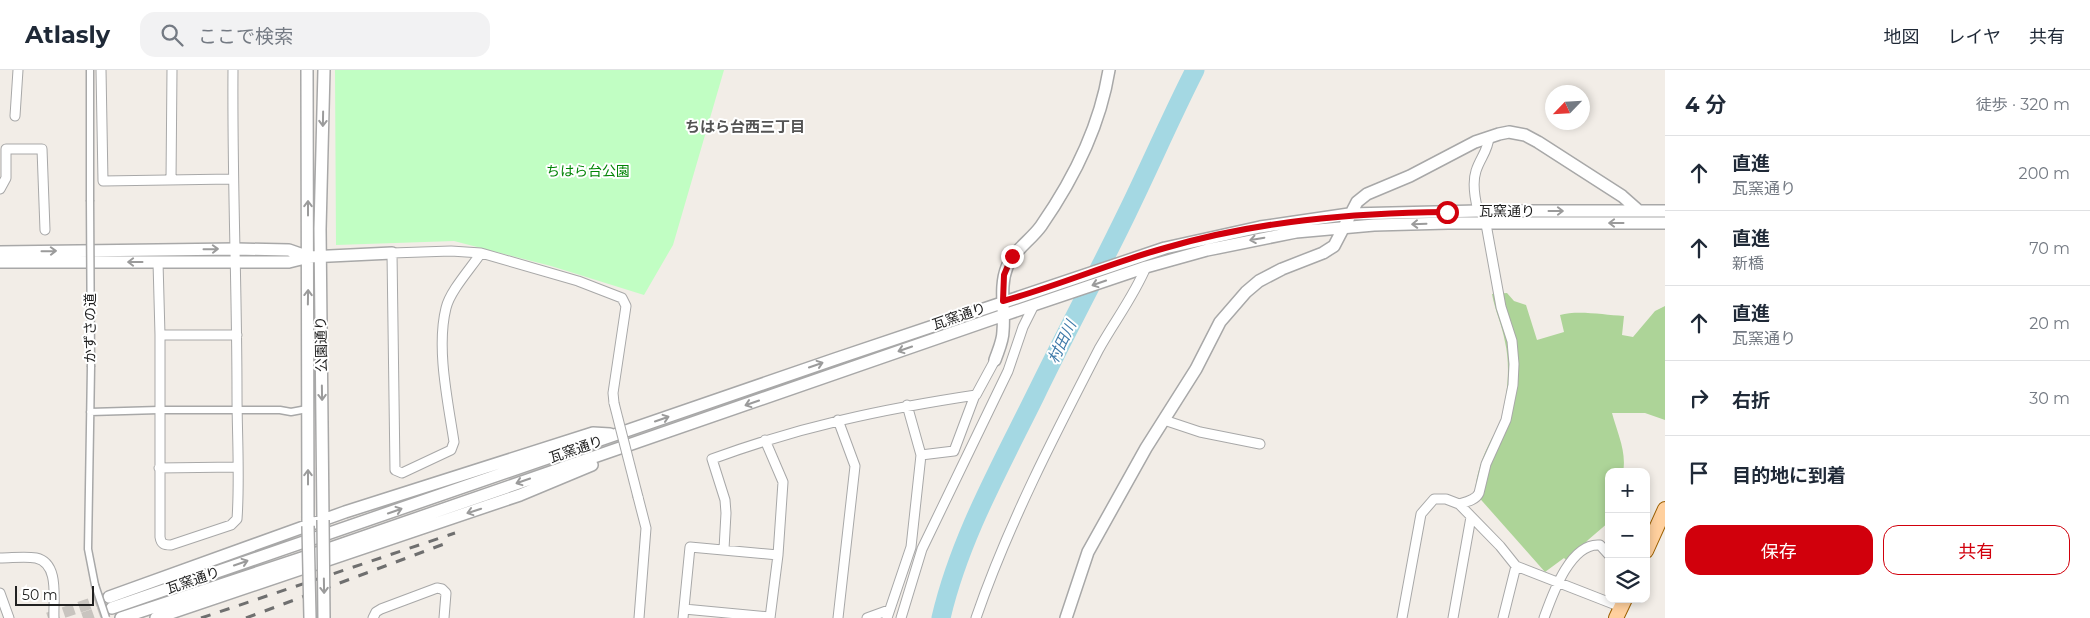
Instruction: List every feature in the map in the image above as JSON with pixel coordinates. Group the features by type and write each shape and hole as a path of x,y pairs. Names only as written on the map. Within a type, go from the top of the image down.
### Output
{"main road":[{"path":"1650,542 1665,509"}],"street":[{"path":"15,116 18,70"},
{"name":"かずさの道","path":"90,70 88,549 95,585 109,608"},
{"path":"101,70 103,181 232,179"},
{"path":"171,180 172,70"},
{"path":"158,262 160,537 161,542 166,545 235,522 237,515 236,249 232,179 233,70"},
{"name":"公園通り","path":"308,70 323,520 324,618"},
{"name":"公園通り","path":"310,618 307,409 324,70"},
{"path":"921,455 954,451 975,395 995,360 1002,341 1004,275 1008,265 1012,256 1028,242 1043,224 1080,158 1094,128 1103,100 1109,70"},
{"path":"1066,618 1088,552 1164,420 1196,369 1220,322 1231,307 1259,281 1282,269 1323,253 1334,246 1350,214 1362,197 1410,176 1475,142 1509,132 1525,135 1622,196 1639,211"},
{"path":"1478,211 1475,197 1475,172 1488,146 1489,137"},
{"path":"0,189 6,178 6,149 42,149 45,230"},
{"name":"瓦窯通り","path":"109,608 1003,301 1040,291 1165,248 1260,227 1350,214 1478,211 1665,211"},
{"name":"瓦窯通り","path":"121,618 1004,314 1146,267 1243,241 1296,232 1439,223 1665,223"},
{"path":"1459,504 1478,497 1486,464 1506,420 1513,385 1512,341 1501,307 1486,224"},
{"path":"0,252 236,249 289,250 315,257"},
{"path":"0,262 289,262 315,257 451,251 481,253 578,281 622,298 626,306 613,393 646,528 638,618"},
{"path":"392,253 395,470 402,473 451,450 454,442 445,387 442,350 446,307 481,253"},
{"path":"976,618 994,568 1034,481 1099,350 1140,281 1146,267"},
{"path":"901,618 922,549 1008,371 1023,326 1034,305"},
{"path":"160,335 237,335"},
{"path":"724,549 725,500 712,459 765,440 838,420 908,405 975,395"},
{"path":"867,618 888,614 912,547 921,455 908,405"},
{"path":"90,412 237,410 291,412 307,409"},
{"path":"838,420 855,466 838,618"},
{"path":"1164,420 1200,432 1260,444"},
{"path":"109,608 323,520 594,433 616,434"},
{"path":"765,440 784,482 778,555 770,618 683,614 690,547 778,555"},
{"path":"156,618 520,495 604,459 619,448"},
{"path":"160,468 237,467"},
{"path":"1402,618 1421,514 1434,499 1446,499 1459,504 1500,546 1516,566 1621,608"},
{"path":"1453,618 1471,517"},
{"path":"1544,618 1557,582 1577,556 1593,544 1600,545 1605,551"},
{"path":"0,558 38,559 48,566 53,578 54,618"},
{"path":"1503,618 1516,566"},
{"path":"373,618 376,612 381,609 437,588 442,589 446,593 444,618"},
{"path":"0,593 8,618"}],"green space":[{"name":"ちはら台公園","path":"335,70 724,70 673,245 644,295 551,266 454,241 336,245"},
{"path":"1507,293 1514,301 1526,305 1537,340 1564,332 1560,315 1575,313 1624,316 1622,335 1633,337 1655,311 1665,306 1665,420 1645,413 1612,413 1623,450 1624,465 1624,468 1605,468 1605,525 1588,540 1568,562 1564,558 1545,572 1475,493 1480,465 1500,424 1508,382 1507,352 1492,294"}],"waterway":[{"name":"村田川","path":"941,618 958,560 969,532 1046,373 1116,236 1195,70"}],"tunnel":[{"path":"48,618 109,597"},
{"path":"83,618 112,608"}],"railway":[{"path":"201,618 455,533"},
{"path":"246,618 452,541"}],"district":[{"name":"ちはら台西三丁目","path":"745,127"}],"route":[{"path":"1012,256 1004,275 1003,301 1040,291 1165,248 1260,227 1350,214 1447,212"}]}
